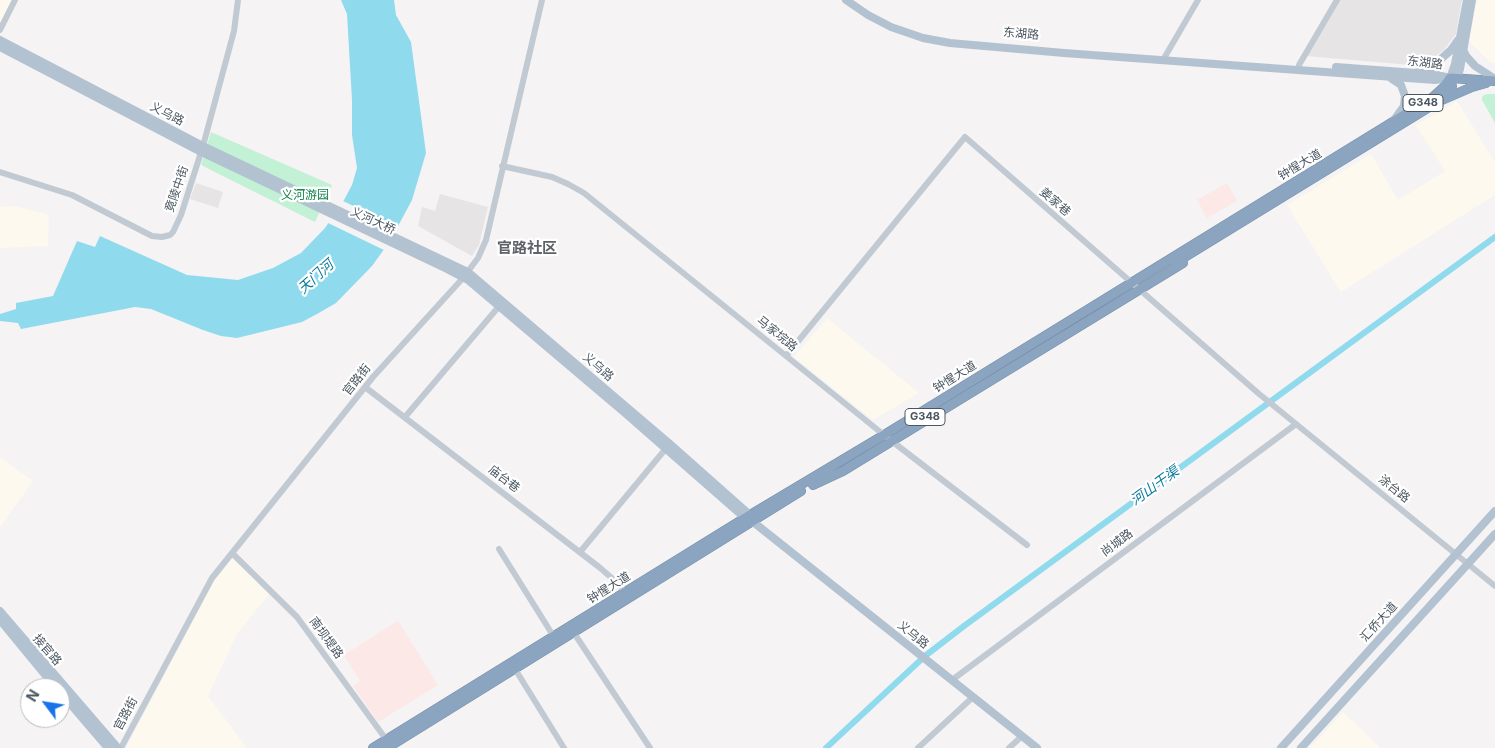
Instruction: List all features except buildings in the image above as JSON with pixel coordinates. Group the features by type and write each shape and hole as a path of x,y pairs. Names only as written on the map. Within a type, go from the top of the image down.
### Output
{"highway":[{"path":"1454,78 1495,81"},
{"name":"钟惺大道","path":"373,748 389,744 516,671 749,518 812,482 969,386 1063,322 1133,285 1431,106 1451,88 1454,78"},
{"name":"钟惺大道","path":"969,386 1046,345 1133,285 1284,186 1391,123 1439,92 1454,78"},
{"path":"1431,106 1472,87 1495,81"},
{"name":"钟惺大道","path":"389,744 553,635 624,592 706,547"},
{"path":"365,748 389,744"}],"main road":[{"name":"东湖路","path":"846,0 890,27 931,40 1054,52 1416,72 1454,78"},
{"name":"东湖路","path":"851,0 885,21 932,36 1058,49 1435,80 1454,78"},
{"name":"钟惺大道","path":"1454,78 1467,0"},
{"name":"钟惺大道","path":"1454,78 1463,49 1472,0"},
{"path":"1416,72 1430,67 1442,59 1451,50 1460,36"},
{"name":"义乌路","path":"0,40 202,149"},
{"name":"义乌路","path":"0,47 202,149 324,207"},
{"path":"1463,49 1474,66 1495,81"},
{"path":"1387,76 1393,78 1401,85 1405,96 1402,110 1391,123"},
{"name":"义河大桥","path":"324,207 415,250"},
{"name":"义乌路","path":"415,250 465,275 502,304 749,518 1038,748"},
{"name":"汇侨大道","path":"1281,748 1495,512"},
{"path":"1301,748 1495,534"},
{"name":"接官路","path":"0,611 119,748"},
{"name":"接官路","path":"0,620 48,678"},
{"path":"70,704 108,748"}],"street":[{"path":"0,30 15,0"},
{"name":"竟陵中街","path":"0,172 72,195 152,236 162,238 170,235 181,215 202,149 234,31 238,0"},
{"name":"官路街","path":"119,748 208,586 232,553 365,387 478,258 486,240 542,0"},
{"path":"1164,58 1198,0"},
{"path":"1299,65 1337,0"},
{"name":"姜家巷","path":"786,356 965,138 1133,285"},
{"name":"马家垸路","path":"502,166 552,177 579,190 886,437 1027,545"},
{"name":"涂台路","path":"1133,285 1258,393 1495,586"},
{"path":"405,418 502,304"},
{"name":"庙台巷","path":"365,387 580,552 608,575 624,592"},
{"name":"尚城路","path":"952,680 1296,424"},
{"path":"580,552 668,446"},
{"path":"499,549 553,635"},
{"name":"南坝堤路","path":"232,553 297,617 389,744"},
{"path":"575,634 650,748"},
{"path":"516,671 564,748"},
{"path":"918,748 973,697"},
{"path":"1009,748 1022,736"}],"shaded area":[{"path":"0,0 12,0 0,23"},
{"path":"1339,0 1462,0 1456,34 1443,51 1428,61 1411,65 1306,56"},
{"path":"1477,0 1495,0 1495,63 1490,62 1469,41"},
{"path":"1457,101 1495,162 1495,195 1341,292 1287,205 1371,154 1398,200 1445,171 1416,125"},
{"path":"196,183 223,192 218,208 190,199"},
{"path":"1227,183 1237,201 1207,218 1197,200"},
{"path":"440,194 488,207 479,245 472,256 418,226 422,207 435,211"},
{"path":"16,206 49,215 48,246 0,248 0,207"},
{"path":"827,318 919,393 873,420 794,357"},
{"path":"0,459 33,481 0,527"},
{"path":"232,558 270,593 237,634 208,696 247,748 126,748 213,583"},
{"path":"398,621 438,685 378,722 353,686 360,681 344,655"},
{"path":"1343,712 1381,748 1310,748"}],"green space":[{"path":"1495,94 1495,123 1482,100 1484,95"},
{"name":"义河游园","path":"211,132 332,185 315,222 201,165"}],"water":[{"name":"天门河","path":"341,0 394,0 396,15 411,42 426,153 412,200 390,241 372,266 336,303 302,322 237,338 221,336 203,330 151,309 135,307 21,329 18,323 0,321 0,314 16,309 16,303 53,296 77,241 95,247 100,236 187,275 238,280 273,268 301,253 325,228 344,200 352,185 357,168 352,135 347,14"}],"pier":[{"path":"341,200 399,228 386,251 326,222"}],"waterway":[{"name":"河山干渠","path":"826,748 925,656 964,626 1495,237"}],"district":[{"name":"官路社区","path":"527,248"}]}
